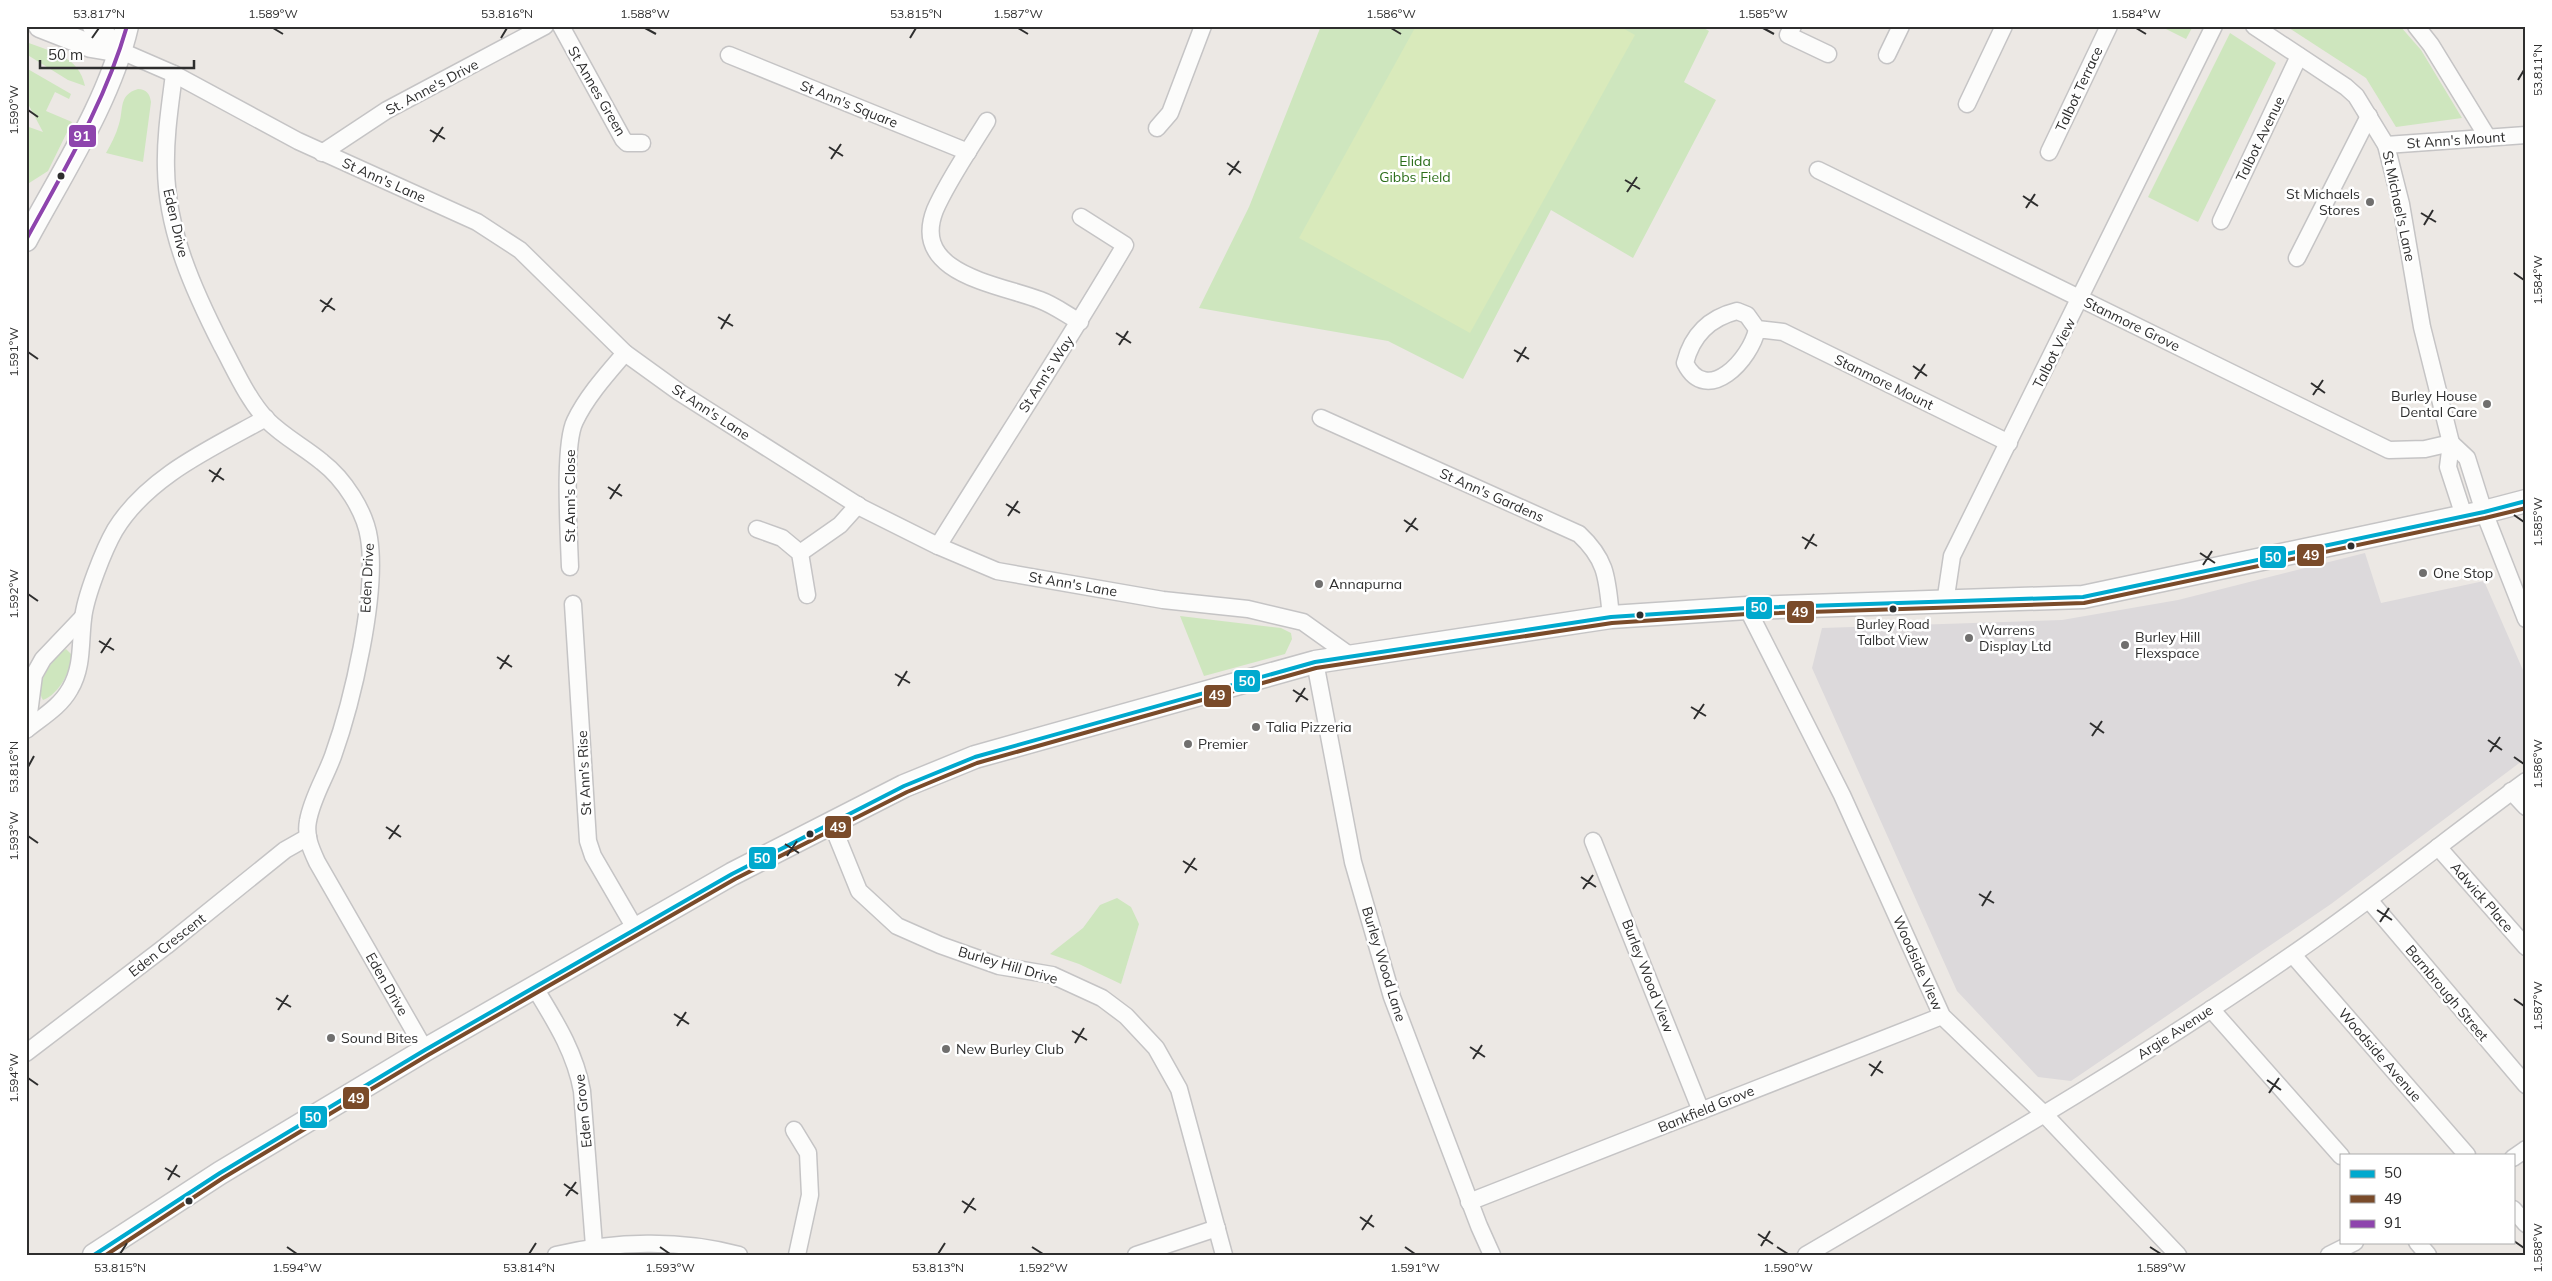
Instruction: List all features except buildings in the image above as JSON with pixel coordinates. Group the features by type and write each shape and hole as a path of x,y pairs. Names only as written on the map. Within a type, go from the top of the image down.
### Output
{"street":[{"path":"40,26 91,46 121,51"},
{"path":"94,26 121,51"},
{"path":"26,240 87,125 121,51 127,26"},
{"name":"St. Anne's Drive","path":"322,153 387,110 545,26"},
{"name":"St Annes Green","path":"561,26 623,139 628,143 642,143"},
{"path":"1157,128 1170,113 1203,26"},
{"path":"1793,26 1788,35 1828,54"},
{"path":"1887,55 1901,26"},
{"path":"1967,104 2004,26"},
{"name":"Talbot Terrace","path":"2049,152 2109,26"},
{"name":"Talbot View","path":"1944,603 1952,556 2214,26"},
{"name":"St Michael's Lane","path":"2254,26 2346,86 2369,116 2386,145 2401,204 2422,327 2451,443 2467,458 2474,514 2526,619"},
{"path":"2416,26 2431,45 2488,138"},
{"name":"St Ann's Lane","path":"121,51 174,74 322,153 477,222 520,250 625,353 679,392 858,505 938,546 997,571 1163,600 1248,609 1303,622 1352,657"},
{"name":"St Ann's Square","path":"729,55 968,152"},
{"name":"Talbot Avenue","path":"2221,221 2300,56"},
{"name":"Eden Drive","path":"174,74 166,170 168,200 176,236 187,269 207,317 251,398 266,418 282,434 324,463 339,479 362,516 369,537 368,597 351,696 333,757 312,808 308,823 308,838 317,862 425,1050"},
{"path":"2297,258 2369,116"},
{"path":"987,120 935,210 930,236 938,257 962,274 1042,301 1080,322"},
{"name":"St Ann's Mount","path":"2386,145 2526,135"},
{"name":"Stanmore Grove","path":"1818,170 2389,450 2425,449 2451,443"},
{"name":"St Ann's Way","path":"938,546 1008,432 1080,322 1125,245 1081,217"},
{"path":"1737,311 1747,315 1757,329 1754,342 1745,357 1723,377 1706,379 1690,372 1685,363 1688,351 1703,328 1717,317 1737,311"},
{"name":"Stanmore Mount","path":"1757,329 1783,332 2009,443"},
{"name":"St Ann's Close","path":"570,567 569,447 574,422 598,385 625,353"},
{"path":"26,730 57,706 70,688 80,662 83,617 96,575 115,530 149,490 183,463 266,418"},
{"name":"St Ann's Gardens","path":"1321,418 1579,534 1592,546 1606,572 1611,617"},
{"path":"94,1255 220,1173 425,1050 732,874 904,786 975,757 1283,669 1315,662 1611,617 1747,608 2082,597 2474,514 2526,501"},
{"path":"800,552 840,525 858,505"},
{"path":"757,529 782,538 800,552 807,596"},
{"name":"St Ann's Rise","path":"573,604 588,841 593,856 636,930"},
{"name":"Woodside View","path":"1747,608 1842,795 1942,1016 2045,1115 2178,1255"},
{"path":"26,730 29,695 34,675 44,659 83,617"},
{"name":"Burley Wood Lane","path":"1315,662 1358,880 1392,997 1469,1202 1492,1255"},
{"name":"Argie Avenue","path":"1806,1255 2045,1115 2210,1009 2293,954 2368,900 2526,781"},
{"path":"2511,791 2526,807"},
{"name":"Burley Hill Drive","path":"831,822 859,891 897,926 940,945 999,966 1052,975 1102,998 1132,1022 1156,1048 1179,1089 1224,1255"},
{"name":"Eden Crescent","path":"26,1053 166,946 285,850 308,838"},
{"name":"Burley Wood View","path":"1593,841 1701,1112"},
{"name":"Adwick Place","path":"2438,847 2526,947"},
{"name":"Barnbrough Street","path":"2368,900 2526,1085"},
{"name":"Woodside Avenue","path":"2293,954 2466,1154"},
{"name":"Eden Grove","path":"535,988 567,1042 578,1066 582,1091 594,1246"},
{"path":"2210,1009 2340,1155"},
{"name":"Bankfield Grove","path":"1469,1202 1942,1016"},
{"path":"794,1130 808,1153 810,1195 797,1255"},
{"path":"2514,1157 2526,1149"},
{"path":"2514,1210 2526,1224"},
{"path":"1136,1255 1217,1228"},
{"path":"556,1255 594,1246 648,1244 694,1246 739,1255"},
{"path":"2329,1255 2351,1244"},
{"path":"2419,1244 2428,1255"}],"shaded area":[{"path":"2365,553 2381,603 2484,581 2526,677 2526,758 2331,904 2071,1081 2038,1077 1957,991 1812,668 1822,628 2062,620 2178,600"}],"green space":[{"name":"Elida Gibbs Field","path":"1321,26 1700,26 1709,31 1684,82 1716,100 1633,258 1551,210 1463,379 1388,341 1199,308 1249,207"},
{"path":"1416,26 1619,26 1635,35 1470,333 1299,238"},
{"path":"2160,26 2193,26 2186,39"},
{"path":"2286,26 2400,26 2421,50 2462,118 2396,127 2366,78"},
{"path":"2230,33 2276,63 2198,222 2148,197"},
{"path":"26,42 63,56 77,68 85,86 68,80 26,54"},
{"path":"26,68 71,94 69,99 55,92 46,111 72,122 48,171 26,185 26,126 43,132 26,100"},
{"path":"138,89 147,92 151,102 143,162 106,153 118,128 123,103 127,95"},
{"path":"1180,616 1281,628 1291,633 1292,639 1285,654 1204,676"},
{"path":"66,649 71,654 67,674 54,693 43,700 41,694 42,680 50,665"},
{"path":"1117,898 1131,907 1139,924 1121,984 1079,964 1050,954 1083,928 1100,905"}],"transit line":[{"name":"91","path":"26,240 69,162 95,109 118,54 127,26"},
{"name":"50","path":"94,1255 220,1173 425,1050 732,874 904,786 975,757 1315,662 1611,617 1747,608 2083,597 2484,512 2526,501"},
{"name":"49","path":"106,1255 223,1178 428,1055 735,879 907,792 977,763 1316,668 1612,623 1747,614 2084,603 2526,508"}],"place":[{"name":"St Michaels Stores","path":"2370,202"},
{"name":"Burley House Dental Care","path":"2487,404"},
{"name":"One Stop","path":"2423,573"},
{"name":"Annapurna","path":"1319,584"},
{"name":"Burley Road Talbot View","path":"1893,609"},
{"name":"Warrens Display Ltd","path":"1969,638"},
{"name":"Burley Hill Flexspace","path":"2125,645"},
{"name":"Talia Pizzeria","path":"1256,727"},
{"name":"Premier","path":"1188,744"},
{"name":"Sound Bites","path":"331,1038"},
{"name":"New Burley Club","path":"946,1049"}]}
